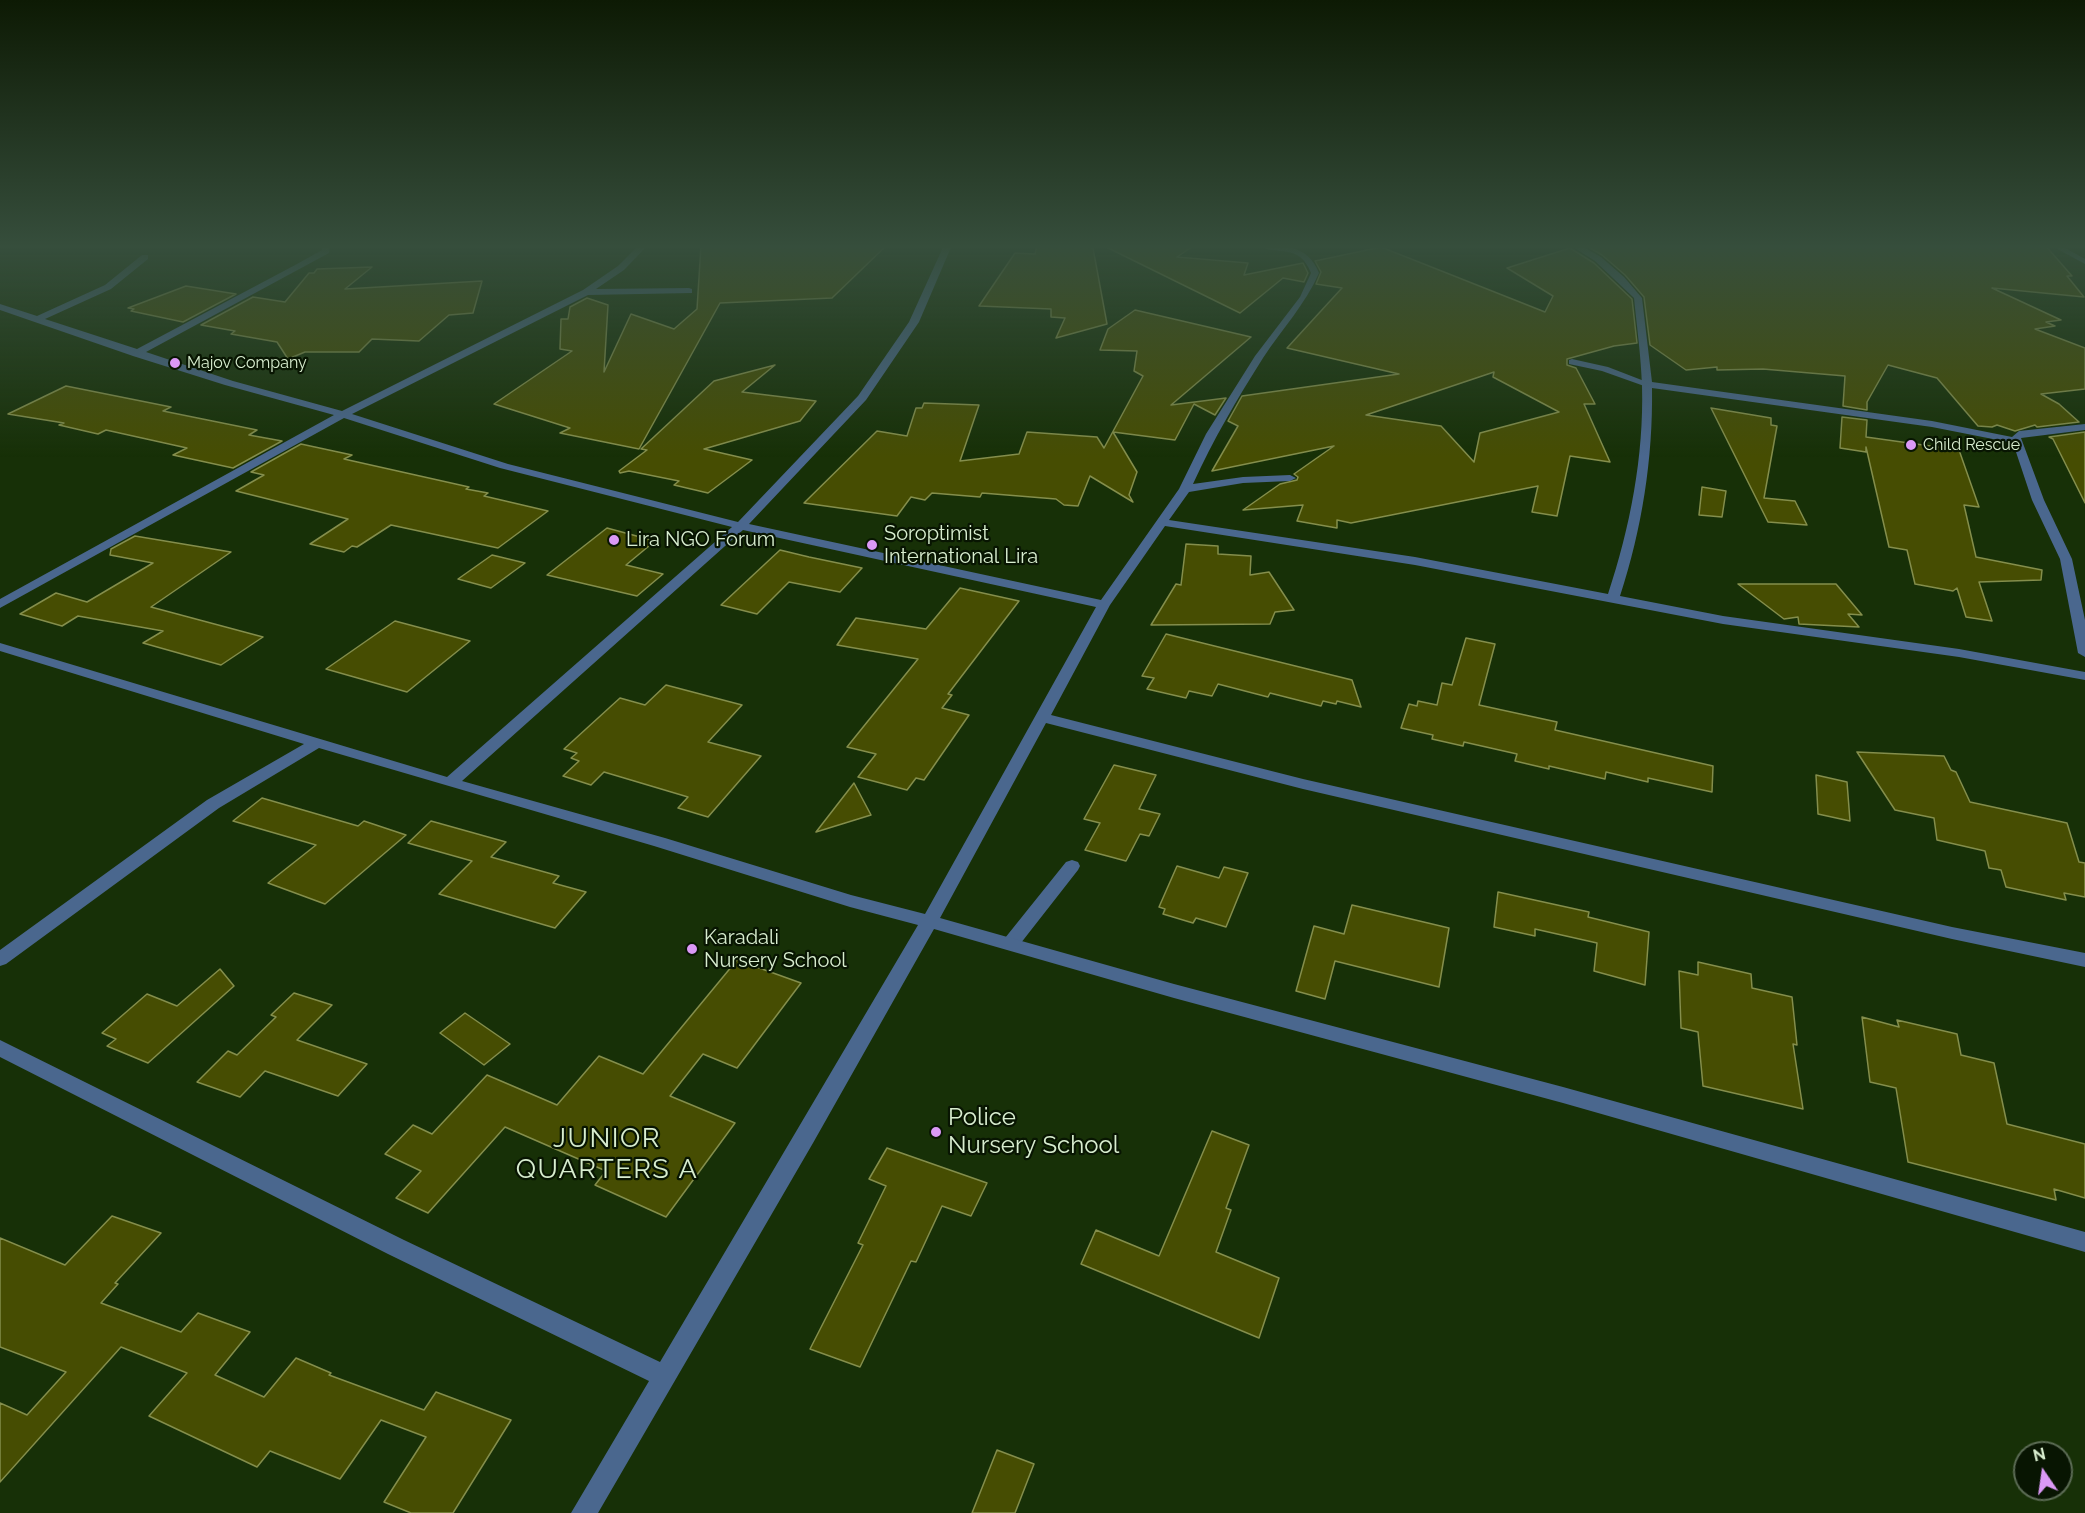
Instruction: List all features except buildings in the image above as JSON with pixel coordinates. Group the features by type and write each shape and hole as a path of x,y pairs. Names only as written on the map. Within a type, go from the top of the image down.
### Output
{"street":[{"path":"27,316 136,354 229,383 343,414 504,466 741,526 1104,605"},
{"path":"38,319 45,316"},
{"path":"136,354 208,316"},
{"path":"0,604 343,414 539,316"},
{"path":"450,783 741,526 862,398 917,316"},
{"path":"584,1513 806,1137 929,922 1104,605 1185,489 1211,434 1260,356 1290,316"},
{"path":"1613,598 1626,562 1646,434 1647,384 1640,316"},
{"path":"1572,362 1605,369 1647,384 1932,423 2017,441"},
{"path":"2085,427 2019,434 2016,438 2038,500 2066,559 2085,653"},
{"path":"1185,489 1243,480 1290,478"},
{"path":"1161,522 1415,561 1723,620 1959,653 2085,676"},
{"path":"0,647 850,901 1552,1092 2085,1242"},
{"path":"1042,717 1303,784 1952,933 2085,960"},
{"path":"0,959 213,804 317,743"},
{"path":"1011,943 1072,866"},
{"path":"0,1048 396,1247 663,1376"}],"place":[{"name":"Majov Company","path":"175,363"},
{"name":"Child Rescue","path":"1911,445"},
{"name":"Lira NGO Forum","path":"614,540"},
{"name":"Soroptimist International Lira","path":"872,545"},
{"name":"Karadali Nursery School","path":"692,949"},
{"name":"Police Nursery School","path":"936,1132"}],"district":[{"name":"JUNIOR QUARTERS A","path":"607,1154"}]}
